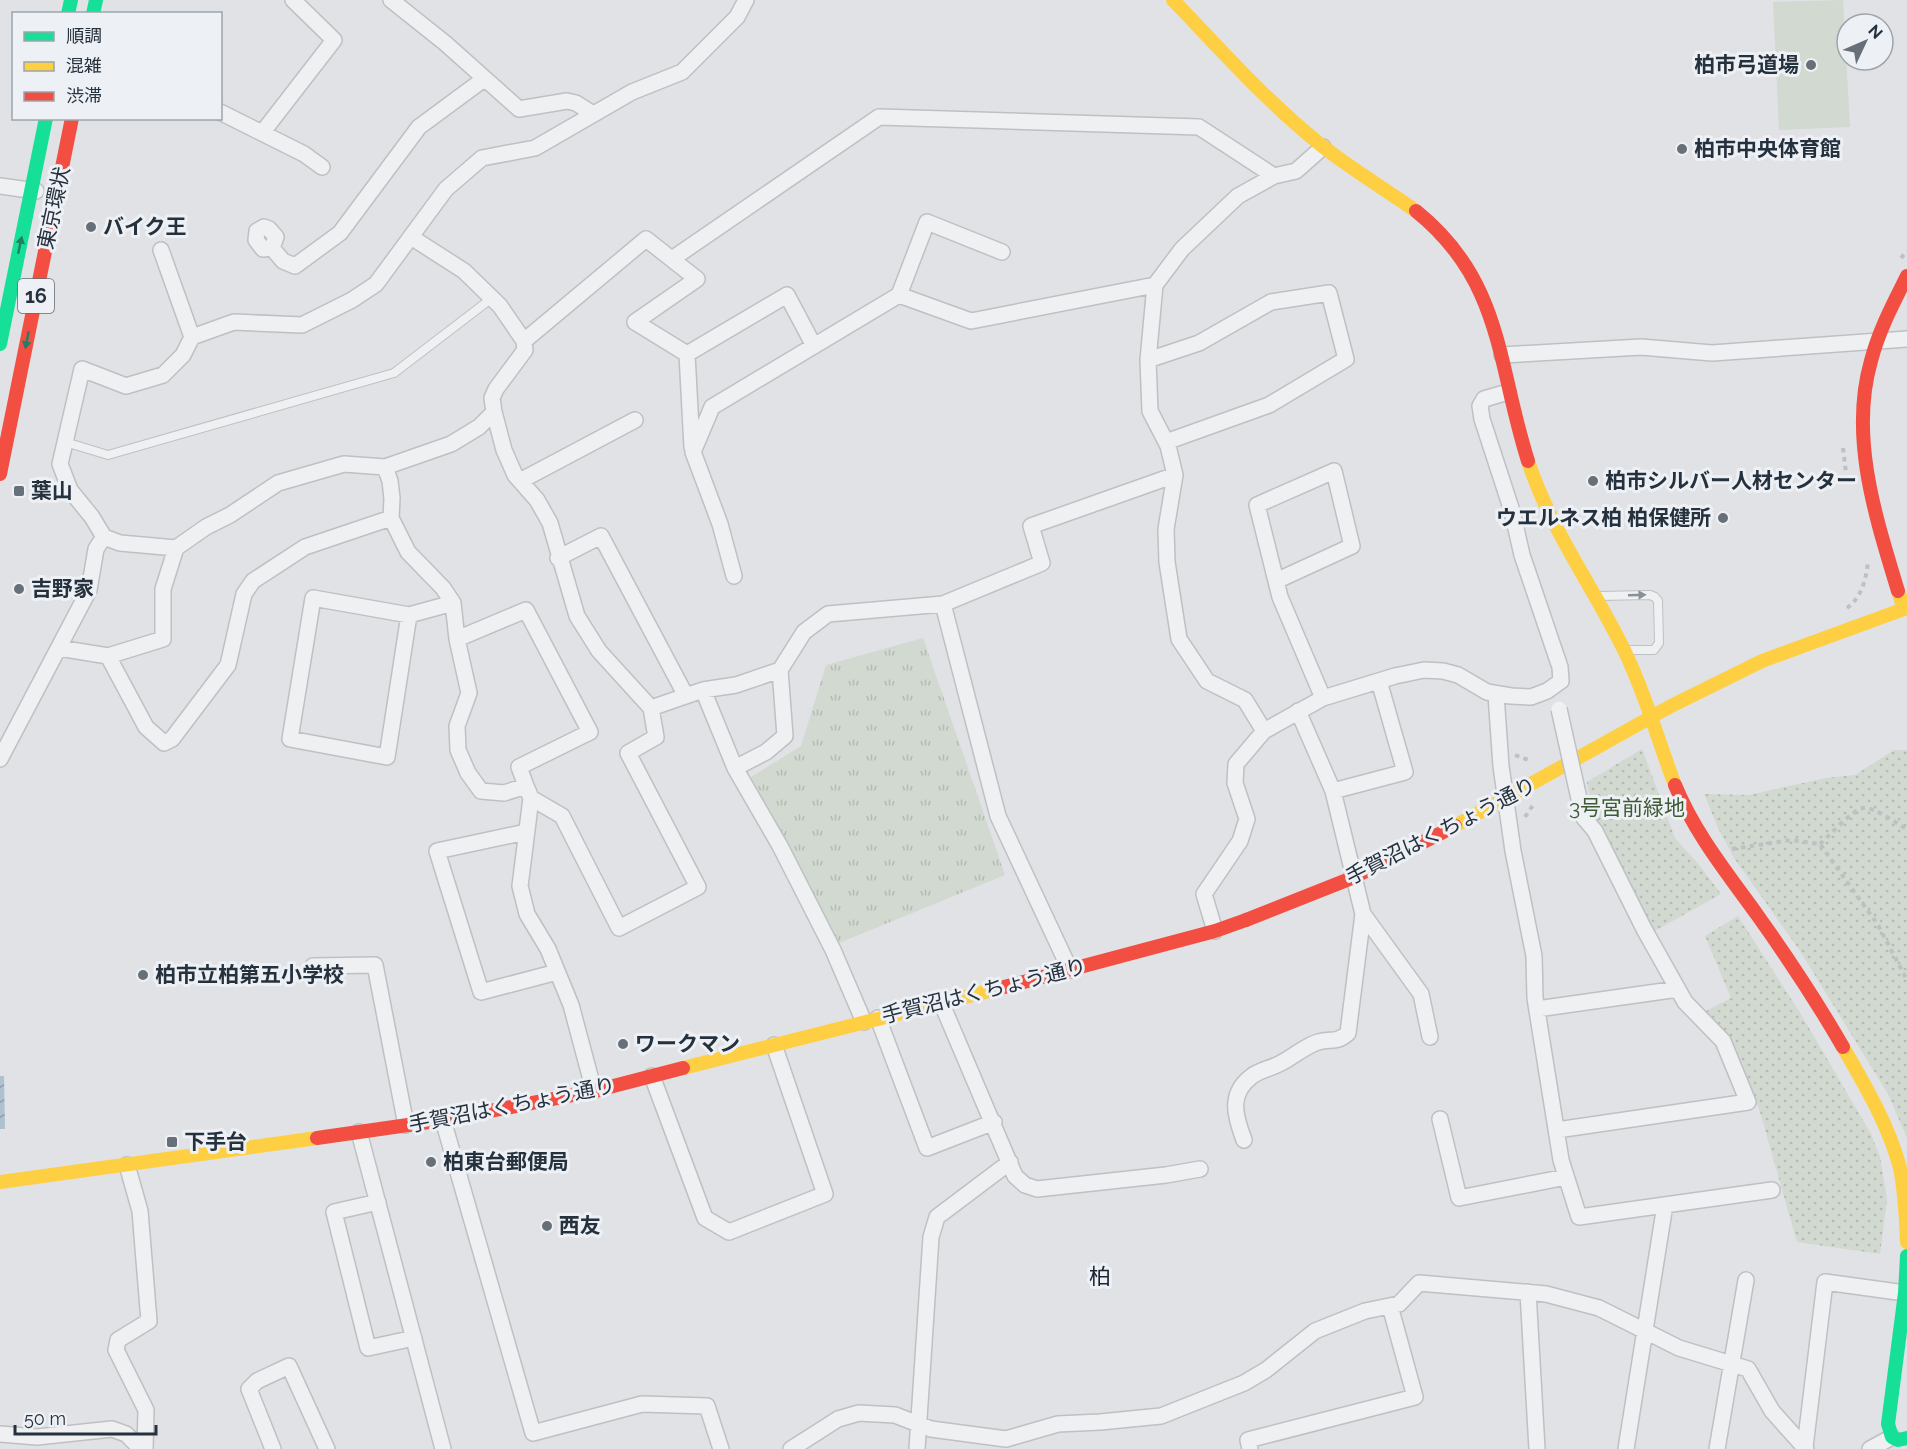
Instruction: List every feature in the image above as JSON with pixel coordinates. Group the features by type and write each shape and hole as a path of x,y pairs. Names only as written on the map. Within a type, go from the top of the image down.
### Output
{"main road":[{"path":"1173,0 1263,91 1323,147 1401,200 1437,229 1465,262 1479,287 1502,355 1508,392 1518,429 1544,500 1639,681 1681,797 1697,830 1829,1024 1863,1081 1893,1146 1901,1174 1907,1242"},
{"name":"東京環状","path":"0,344 46,120"},
{"name":"東京環状","path":"0,474 72,120"},
{"path":"1905,609 1871,498 1863,451 1862,415 1870,362 1889,311 1907,276"},
{"name":"手賀沼はくちょう通り","path":"0,1182 443,1120 594,1091 1215,931 1288,906 1402,855 1671,706 1762,662 1851,627 1905,609"},
{"path":"1899,1438 1888,1424 1905,1293 1907,1257"}],"street":[{"path":"262,133 334,40 293,0"},
{"path":"391,0 445,43 519,109 567,101 576,103 593,114"},
{"path":"176,548 120,543 104,537 92,517 70,490 60,464 82,369 126,386 164,375 183,355 192,337 234,322 302,325 317,319 376,284 446,189 482,158 535,148 632,92 682,72 737,17 746,0"},
{"path":"272,248 283,261 295,266 340,233 419,127 484,79"},
{"path":"222,113 304,154 322,166"},
{"path":"672,259 879,117 1199,127 1274,176"},
{"path":"1264,731 1245,700 1207,681 1179,639 1167,562 1166,540 1175,475 1166,442 1150,411 1148,360 1155,285 1182,249 1238,196 1274,176 1296,171 1323,147"},
{"path":"0,186 57,195"},
{"path":"693,452 712,407 899,295 927,222 1002,252"},
{"path":"385,467 392,498 391,518 408,552 443,588 453,603 457,639 469,693 457,726 458,750 468,773 482,791 528,792 562,816 619,928 698,887 628,753 656,737 651,708 599,651 576,616 550,523 537,500 515,475 504,450 492,398 496,389 525,350 524,341 500,306 464,271 411,237"},
{"path":"524,341 646,239 696,279 635,322 687,354"},
{"path":"160,250 192,337"},
{"path":"899,295 971,321 1155,285"},
{"path":"1148,360 1199,343 1271,302 1329,293 1346,359 1269,405 1166,442"},
{"path":"687,354 787,295 814,346"},
{"path":"1502,355 1641,347 1712,353 1907,339"},
{"path":"687,354 693,452 720,524 734,576"},
{"path":"1508,392 1484,399 1480,406 1482,419 1512,511 1522,555 1560,667 1560,709 1584,818 1595,831 1644,929 1685,1002 1723,1041 1748,1102 1557,1130"},
{"path":"59,648 108,656 163,639 163,589 176,548 206,527 278,483 344,464 385,467 451,444 479,427 494,412"},
{"path":"520,481 635,420"},
{"path":"1276,581 1352,546 1334,471 1257,505 1276,581 1280,597 1323,698"},
{"path":"735,768 766,752 785,736 780,670 804,632 828,614 943,604 1042,563 1031,526 1175,475"},
{"path":"108,656 146,727 164,742 172,740 228,665 244,594 253,581 305,547 391,518"},
{"path":"558,558 601,536 686,696"},
{"path":"0,759 89,590 96,549 104,537"},
{"path":"409,615 387,757 290,739 313,598 409,615 453,603"},
{"path":"943,604 998,816 1070,970"},
{"path":"457,639 526,610 590,732 519,767 528,792 520,886 527,914 548,949 571,1005 594,1091"},
{"path":"651,708 703,690 736,685 780,670"},
{"path":"1215,931 1204,894 1240,841 1247,819 1235,783 1236,764 1264,731 1323,698 1424,670 1458,675 1486,692 1496,695 1531,697 1547,691 1560,681"},
{"path":"1333,791 1405,772 1379,681"},
{"path":"703,690 735,768 780,846 871,1020 927,1148 994,1122"},
{"path":"1496,695 1501,766 1513,851 1534,956 1535,998 1561,1160 1579,1217 1772,1190"},
{"path":"1244,1140 1236,1118 1236,1102 1240,1088 1253,1075 1281,1064 1317,1042 1340,1040 1348,1033 1363,914 1333,791 1298,711"},
{"path":"526,832 437,851 481,992 557,972"},
{"path":"1363,914 1421,994 1430,1037"},
{"path":"314,966 375,965 406,1125"},
{"path":"1537,1009 1678,989"},
{"path":"941,1002 1016,1176 1025,1185 1037,1189 1166,1175 1200,1169"},
{"path":"652,1076 705,1218 729,1232 825,1194 774,1045"},
{"path":"1440,1119 1459,1198 1566,1177"},
{"path":"443,1120 533,1433 642,1404 707,1406 721,1449"},
{"path":"359,1132 443,1449"},
{"path":"917,1449 930,1237 937,1217 1010,1162"},
{"path":"126,1165 141,1211 149,1321 118,1340 116,1350 146,1410 143,1449"},
{"path":"378,1202 334,1212 368,1348 414,1338"},
{"path":"1626,1449 1665,1205"},
{"path":"1716,1449 1746,1280"},
{"path":"1806,1448 1825,1282 1905,1293"},
{"path":"791,1449 838,1419 859,1413 895,1415 931,1429 1006,1439 1058,1424 1161,1416 1244,1383 1266,1371 1315,1331 1365,1311 1400,1304 1419,1283 1546,1294 1599,1308 1679,1348 1748,1369 1772,1411 1806,1448"},
{"path":"1528,1292 1537,1449"},
{"path":"1250,1449 1248,1440 1415,1397 1390,1306"},
{"path":"273,1449 249,1389 257,1381 289,1366 327,1449"},
{"path":"0,1434 37,1437 112,1429 126,1434 143,1449"},
{"path":"1869,1449 1899,1438"}],"lane":[{"path":"65,442 108,455 394,373 492,298"},
{"path":"1594,596 1650,595 1658,601 1659,644 1657,648 1654,650 1624,650"}],"path":[{"path":"1898,262 1907,250"},
{"path":"1843,446 1846,476"},
{"path":"1841,613 1861,592 1867,577 1869,558"},
{"path":"1820,844 1863,807 1872,809 1907,829"},
{"path":"1712,852 1791,840 1820,844 1878,925 1907,980"}],"green space":[{"name":"柏市弓道場","path":"1843,0 1844,12 1835,12 1835,72 1847,72 1850,127 1779,130 1773,2"},
{"path":"923,638 1005,875 834,945 751,777 801,746 826,665"},
{"name":"3号宮前緑地","path":"1642,749 1675,838 1721,894 1651,933 1593,821 1587,782"},
{"path":"1894,750 1907,750 1907,1138 1888,1094 1800,951 1734,858 1704,794 1749,795 1826,778 1855,775"},
{"path":"1738,916 1802,1016 1871,1134 1880,1157 1887,1199 1880,1254 1797,1242 1760,1112 1742,1063 1731,1037 1711,1021 1704,1012 1731,998 1705,936"}],"water":[{"path":"0,1076 4,1076 5,1129 0,1129"}],"traffic: fast":[{"path":"68,12 71,0"},
{"path":"93,12 96,0"},
{"path":"0,344 46,120"},
{"path":"1907,1256 1905,1293 1888,1424 1892,1437 1898,1440 1907,1438"}],"traffic: slow":[{"path":"1173,0 1245,75 1301,128 1344,162 1416,211"},
{"path":"1528,461 1548,511 1613,628 1632,668 1675,785"},
{"path":"1603,744 1671,706 1762,661 1904,609 1898,591"},
{"path":"1455,826 1603,744"},
{"path":"683,1068 993,990"},
{"path":"1843,1047 1876,1106 1895,1152 1903,1187 1907,1242"},
{"path":"0,1182 317,1138"}],"traffic: jam":[{"path":"0,474 72,120"},
{"path":"1416,211 1445,238 1466,266 1481,295 1493,326 1528,461"},
{"path":"1898,591 1881,535 1868,477 1863,419 1865,390 1874,350 1907,276"},
{"path":"1675,785 1702,837 1791,964 1843,1047"},
{"path":"1246,920 1352,878 1455,826"},
{"path":"993,990 1215,931 1246,920"},
{"path":"317,1138 443,1120 594,1091 683,1068"}],"place":[{"name":"柏市弓道場","path":"1811,65"},
{"name":"柏市中央体育館","path":"1682,149"},
{"name":"バイク王","path":"91,227"},
{"name":"柏市シルバー人材センター","path":"1593,481"},
{"name":"葉山","path":"19,491"},
{"name":"ウエルネス柏 柏保健所","path":"1723,518"},
{"name":"吉野家","path":"19,589"},
{"name":"柏市立柏第五小学校","path":"143,975"},
{"name":"ワークマン","path":"623,1044"},
{"name":"下手台","path":"172,1142"},
{"name":"柏東台郵便局","path":"431,1162"},
{"name":"西友","path":"547,1226"}],"district":[{"name":"柏","path":"1100,1276"}]}
